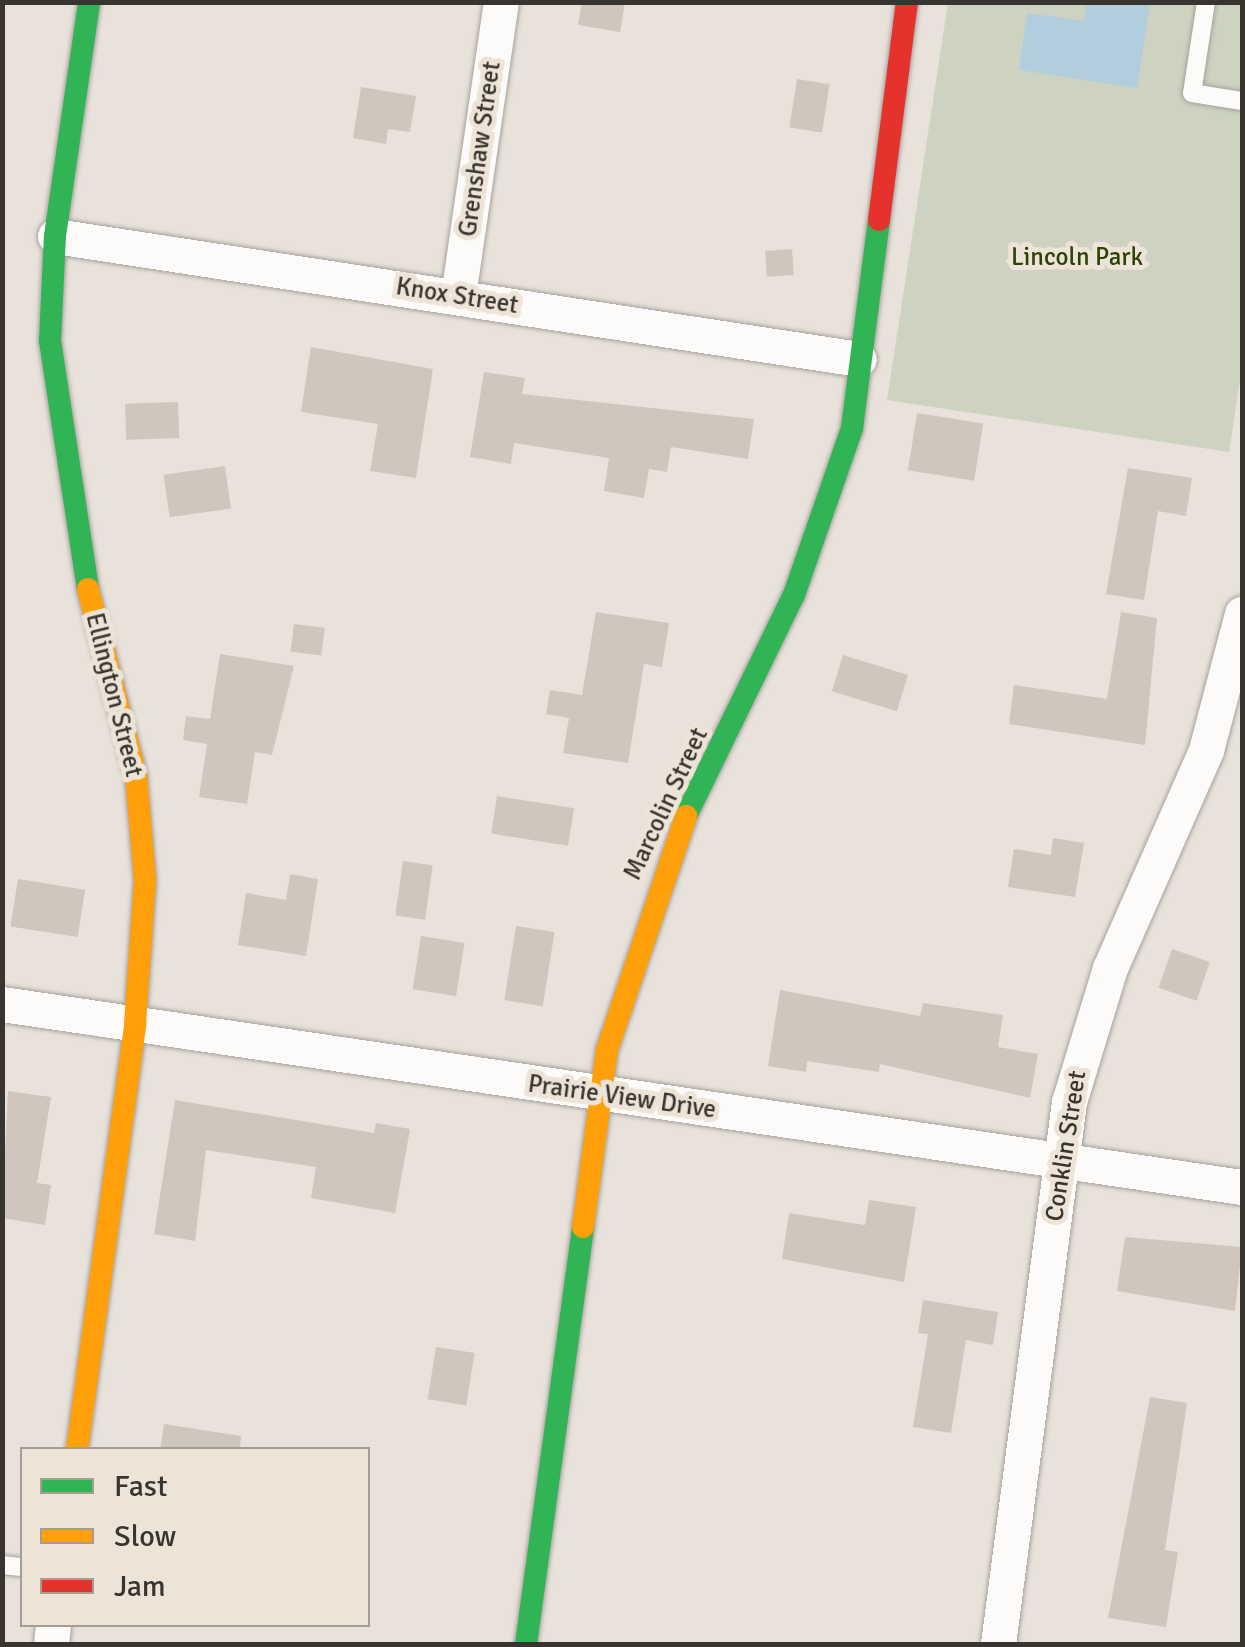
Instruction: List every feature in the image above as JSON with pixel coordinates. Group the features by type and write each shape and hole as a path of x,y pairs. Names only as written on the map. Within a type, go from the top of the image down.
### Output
{"street":[{"name":"Ellington Street","path":"77,1447 135,1024 145,880 136,776 88,591 57,412 55,236 89,2"},
{"name":"Grenshaw Street","path":"458,296 501,2"},
{"name":"Marcolin Street","path":"526,1644 600,1092 629,964 669,851 831,499 859,359 907,2"},
{"name":"Knox Street","path":"55,236 859,359"},
{"name":"Conklin Street","path":"998,1644 1060,1159 1084,1041 1206,750 1242,614"},
{"name":"Prairie View Drive","path":"2,1004 1242,1187"}],"lane":[{"path":"1206,2 1192,93 1242,101"}],"green space":[{"name":"Lincoln Park","path":"948,3 1242,3 1242,367 1229,452 887,400"}],"water":[{"path":"1087,3 1150,3 1137,88 1019,70 1027,13 1084,21"}],"building":[{"path":"582,2 625,2 620,32 578,25"},
{"path":"797,79 830,84 822,133 789,127"},
{"path":"361,87 416,96 410,132 388,129 386,144 353,138"},
{"path":"792,249 794,275 767,277 765,251"},
{"path":"311,347 433,369 416,478 370,471 378,424 301,412"},
{"path":"484,372 525,378 522,394 754,419 748,459 671,447 667,472 649,469 644,498 604,491 609,458 514,443 511,464 470,457"},
{"path":"178,402 179,438 126,440 125,404"},
{"path":"917,413 983,423 974,481 908,470"},
{"path":"225,466 231,509 170,517 164,475"},
{"path":"1128,468 1192,478 1186,516 1158,511 1144,600 1106,594"},
{"path":"596,612 669,623 662,667 644,664 628,763 563,753 569,718 546,714 550,690 582,695"},
{"path":"1121,612 1157,618 1145,745 1009,724 1014,685 1107,699"},
{"path":"294,624 325,628 321,656 291,652"},
{"path":"220,654 294,666 272,755 255,752 247,804 199,797 207,744 183,740 186,716 210,719"},
{"path":"843,655 908,675 897,711 832,691"},
{"path":"497,796 574,808 568,846 491,834"},
{"path":"1053,838 1084,843 1075,897 1008,887 1014,849 1051,855"},
{"path":"403,861 433,865 425,920 395,915"},
{"path":"290,874 318,879 306,956 238,945 246,893 286,900"},
{"path":"18,879 85,890 78,937 10,926"},
{"path":"516,926 555,932 543,1006 504,1000"},
{"path":"421,936 464,943 456,996 413,989"},
{"path":"1172,949 1210,962 1196,1001 1159,988"},
{"path":"780,990 920,1016 923,1003 1003,1015 998,1047 1038,1054 1030,1098 880,1064 879,1072 807,1061 806,1072 768,1066"},
{"path":"8,1091 51,1097 37,1183 51,1185 45,1225 2,1218"},
{"path":"175,1100 374,1133 376,1123 410,1129 395,1213 311,1198 316,1167 206,1150 195,1241 154,1234"},
{"path":"869,1200 916,1207 904,1282 782,1259 789,1213 865,1225"},
{"path":"1125,1237 1242,1247 1235,1311 1117,1291"},
{"path":"923,1300 998,1312 993,1345 966,1340 951,1433 913,1427 928,1334 918,1333"},
{"path":"436,1347 475,1353 466,1405 428,1399"},
{"path":"1150,1397 1187,1403 1165,1550 1178,1552 1166,1627 1108,1618"},
{"path":"164,1424 241,1436 240,1447 160,1447"}],"traffic: fast":[{"path":"88,589 50,341 55,236 89,2"},
{"path":"686,816 794,595 852,428 879,220"},
{"path":"526,1644 583,1227"}],"traffic: slow":[{"path":"77,1447 135,1024 145,880 136,776 88,589"},
{"path":"583,1227 607,1050 686,816"}],"traffic: jam":[{"path":"879,220 907,2"}]}
